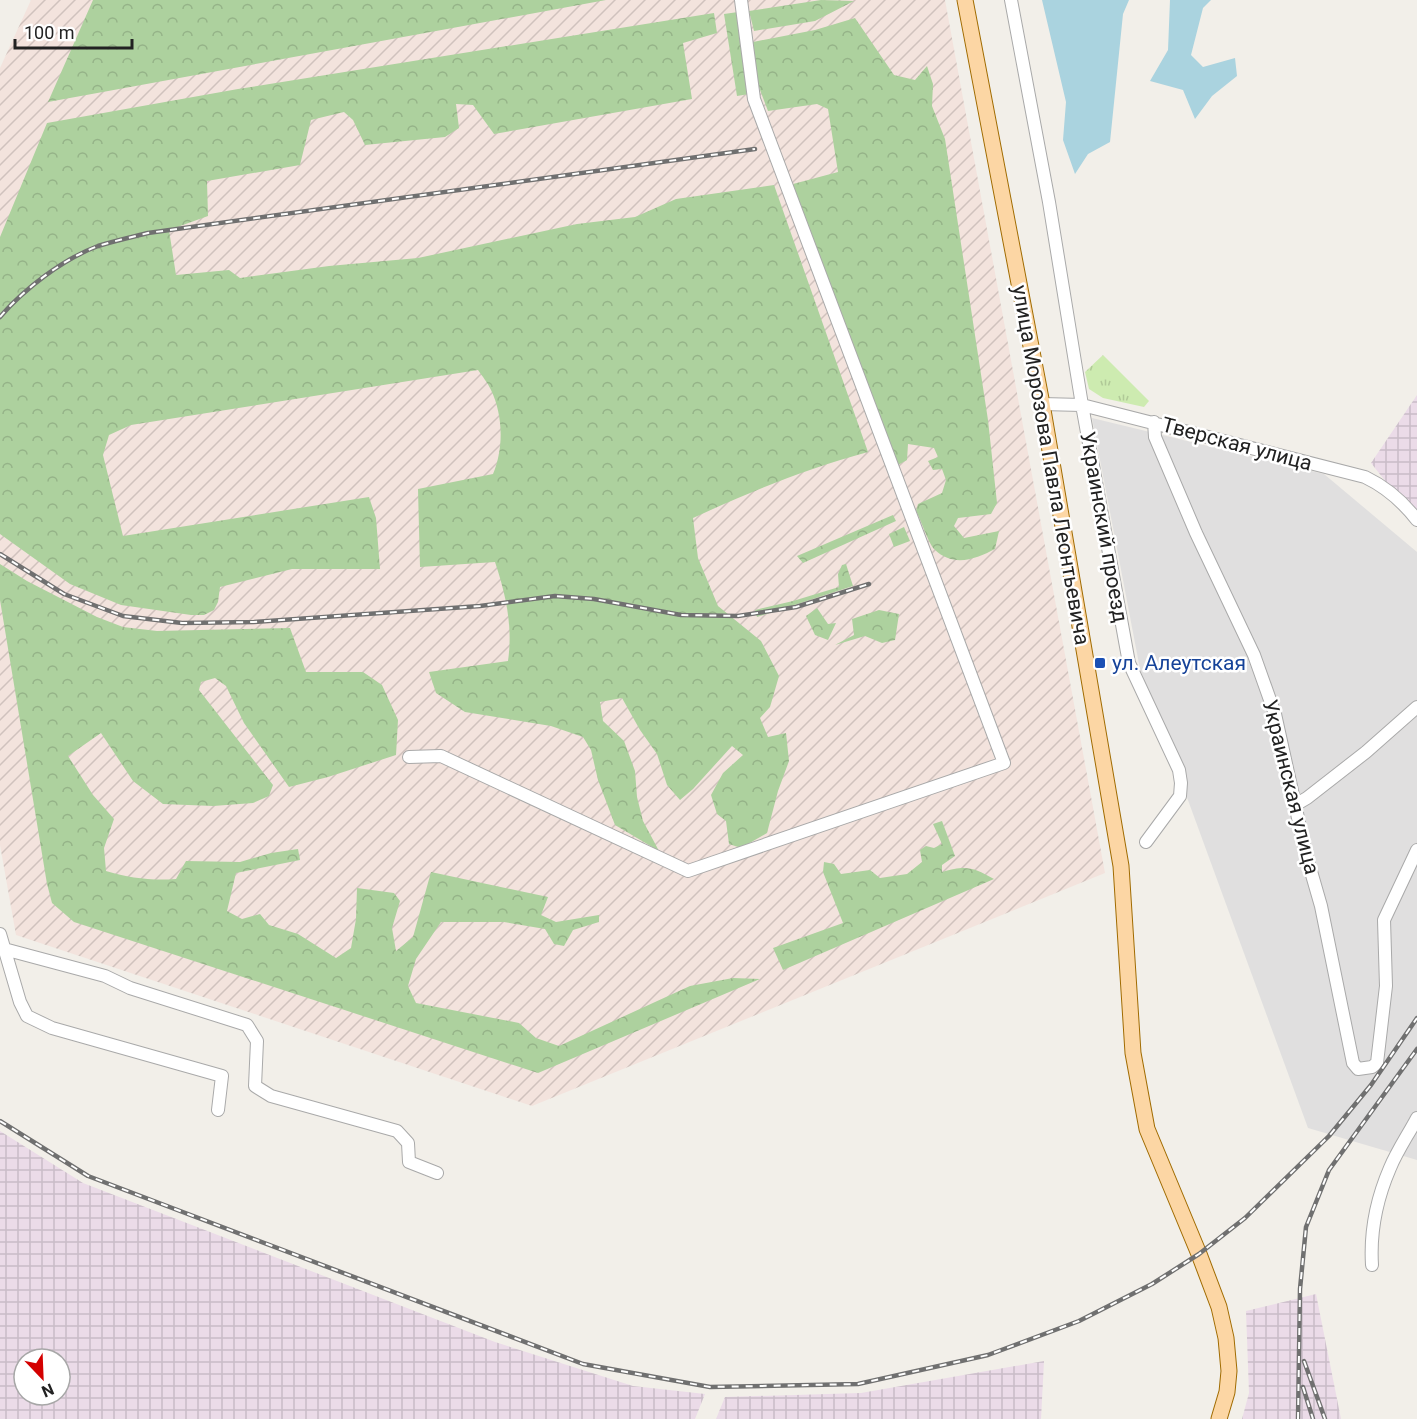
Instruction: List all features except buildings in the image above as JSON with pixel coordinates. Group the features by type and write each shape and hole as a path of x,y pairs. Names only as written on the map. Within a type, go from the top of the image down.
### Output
{"main road":[{"name":"улица Морозова Павла Леонтьевича","path":"965,0 1041,404 1121,866 1133,1053 1147,1129 1203,1265 1219,1307 1227,1338 1229,1371 1227,1392 1220,1419"}],"street":[{"path":"409,757 441,756 688,871 1004,763 754,99 741,0"},
{"name":"Украинский проезд","path":"1011,0 1049,202 1082,405 1129,663 1179,770 1180,796 1146,842"},
{"name":"Тверская улица","path":"1041,404 1082,405 1365,477 1379,484 1417,520"},
{"name":"Украинская улица","path":"1154,422 1155,437 1164,459 1254,655 1275,714 1306,854 1322,906 1353,1063 1358,1069 1372,1067 1377,1063 1386,986 1384,920 1417,850"},
{"path":"1295,805 1366,752 1417,708"},
{"path":"0,934 20,1002 27,1016 52,1028 222,1076 218,1110"},
{"path":"4,949 105,976 130,988 247,1024 258,1041 255,1086 272,1096 398,1131 408,1143 408,1162 437,1173"},
{"path":"1372,1265 1371,1251 1377,1208 1390,1168 1417,1118"}],"shaded area":[{"path":"31,0 945,0 1105,873 532,1106 16,935 0,845 0,68"},
{"path":"1417,395 1417,521 1371,463"},
{"path":"1092,418 1324,474 1417,552 1417,1160 1308,1128 1140,669"},
{"path":"0,1131 83,1183 495,1342 633,1386 705,1394 695,1419 0,1419"},
{"path":"1316,1294 1341,1419 1242,1419 1249,1393 1246,1311"},
{"path":"1044,1361 1041,1419 716,1419 725,1397 861,1393"}],"green space":[{"path":"93,0 606,0 48,102"},
{"path":"821,0 854,1 815,21 754,31 749,11"},
{"path":"738,12 749,94 737,96 724,14"},
{"path":"714,13 717,33 683,43 692,99 494,134 473,105 456,104 459,128 445,137 365,145 353,120 344,112 311,120 300,165 207,181 208,216 169,230 176,275 229,270 240,278 329,266 418,258 577,224 635,217 676,199 774,185 868,452 779,481 693,518 698,558 718,606 761,641 779,676 770,707 760,718 768,737 786,733 789,761 767,833 741,848 729,844 726,821 717,814 711,795 723,773 743,755 732,746 680,800 667,785 657,754 622,698 600,702 603,721 624,741 635,771 637,797 643,821 659,851 615,825 598,780 591,750 583,737 551,726 465,712 436,693 429,672 508,661 510,635 508,611 495,562 420,567 418,489 493,474 497,464 501,432 498,410 490,387 478,370 131,425 109,435 103,455 123,536 369,497 376,518 380,569 292,569 220,587 218,602 214,610 204,615 191,615 121,605 70,584 0,534 0,237 47,123 238,89"},
{"path":"855,18 894,75 915,80 927,66 933,84 932,106 945,139 988,420 997,503 991,514 958,518 954,526 964,538 999,531 995,549 965,560 941,555 929,541 916,511 918,504 942,493 946,480 942,469 933,470 928,461 938,457 934,448 908,444 907,460 898,465 842,323 793,184 838,172 828,109 817,104 768,111 757,82 753,42 815,30"},
{"path":"1103,355 1149,401 1144,407 1103,398 1089,389 1085,372"},
{"path":"893,515 896,521 803,563 797,556"},
{"path":"904,527 910,541 894,547 889,534"},
{"path":"0,564 27,581 97,617 123,627 157,631 290,628 306,672 363,672 382,685 398,720 396,755 289,787 244,723 226,686 215,678 201,682 199,690 273,785 269,796 253,803 213,806 163,804 133,781 101,733 68,756 93,795 114,819 104,848 106,871 158,880 176,879 186,861 240,862 271,853 298,849 300,860 236,873 227,911 242,919 260,914 269,925 298,934 336,958 351,948 356,919 357,888 394,893 400,901 392,928 396,951 413,937 431,872 548,897 541,915 556,922 599,915 599,922 573,930 564,946 554,944 545,929 504,922 441,922 416,959 408,986 416,1003 519,1023 536,1038 559,1046 690,986 733,978 760,979 538,1073 74,922 52,903 47,884 0,600"},
{"path":"846,564 853,586 757,617 755,610 839,587 838,574 842,565"},
{"path":"817,608 828,624 836,623 828,640 815,635 806,616"},
{"path":"879,610 899,614 895,640 882,643 865,636 835,645 854,635 852,619"},
{"path":"942,821 955,856 942,865 942,872 969,868 994,879 783,970 773,948 843,923 823,872 824,862 834,864 841,874 870,870 880,878 907,874 922,862 920,850 926,846 934,848 942,844 933,824"}],"water":[{"path":"1042,0 1129,0 1123,14 1110,142 1088,154 1075,174 1063,140 1066,102"},
{"path":"1170,0 1211,0 1203,8 1191,55 1203,67 1235,58 1237,76 1212,96 1195,119 1183,90 1150,81 1168,50"}],"railway":[{"path":"0,317 32,286 71,259 98,246 148,233 755,149"},
{"path":"0,554 64,594 123,616 182,623 254,622 480,606 555,596 594,599 681,615 738,616 796,607 869,584"},
{"path":"0,1121 88,1176 583,1364 710,1387 858,1384 988,1355 1079,1321 1152,1284 1199,1254 1245,1218 1329,1136 1371,1085 1417,1018"},
{"path":"1298,1419 1300,1289 1306,1227 1329,1170 1417,1049"},
{"path":"1304,1361 1325,1419"},
{"path":"1303,1387 1313,1419"}],"place":[{"name":"ул. Алеутская","path":"1100,663"}]}
